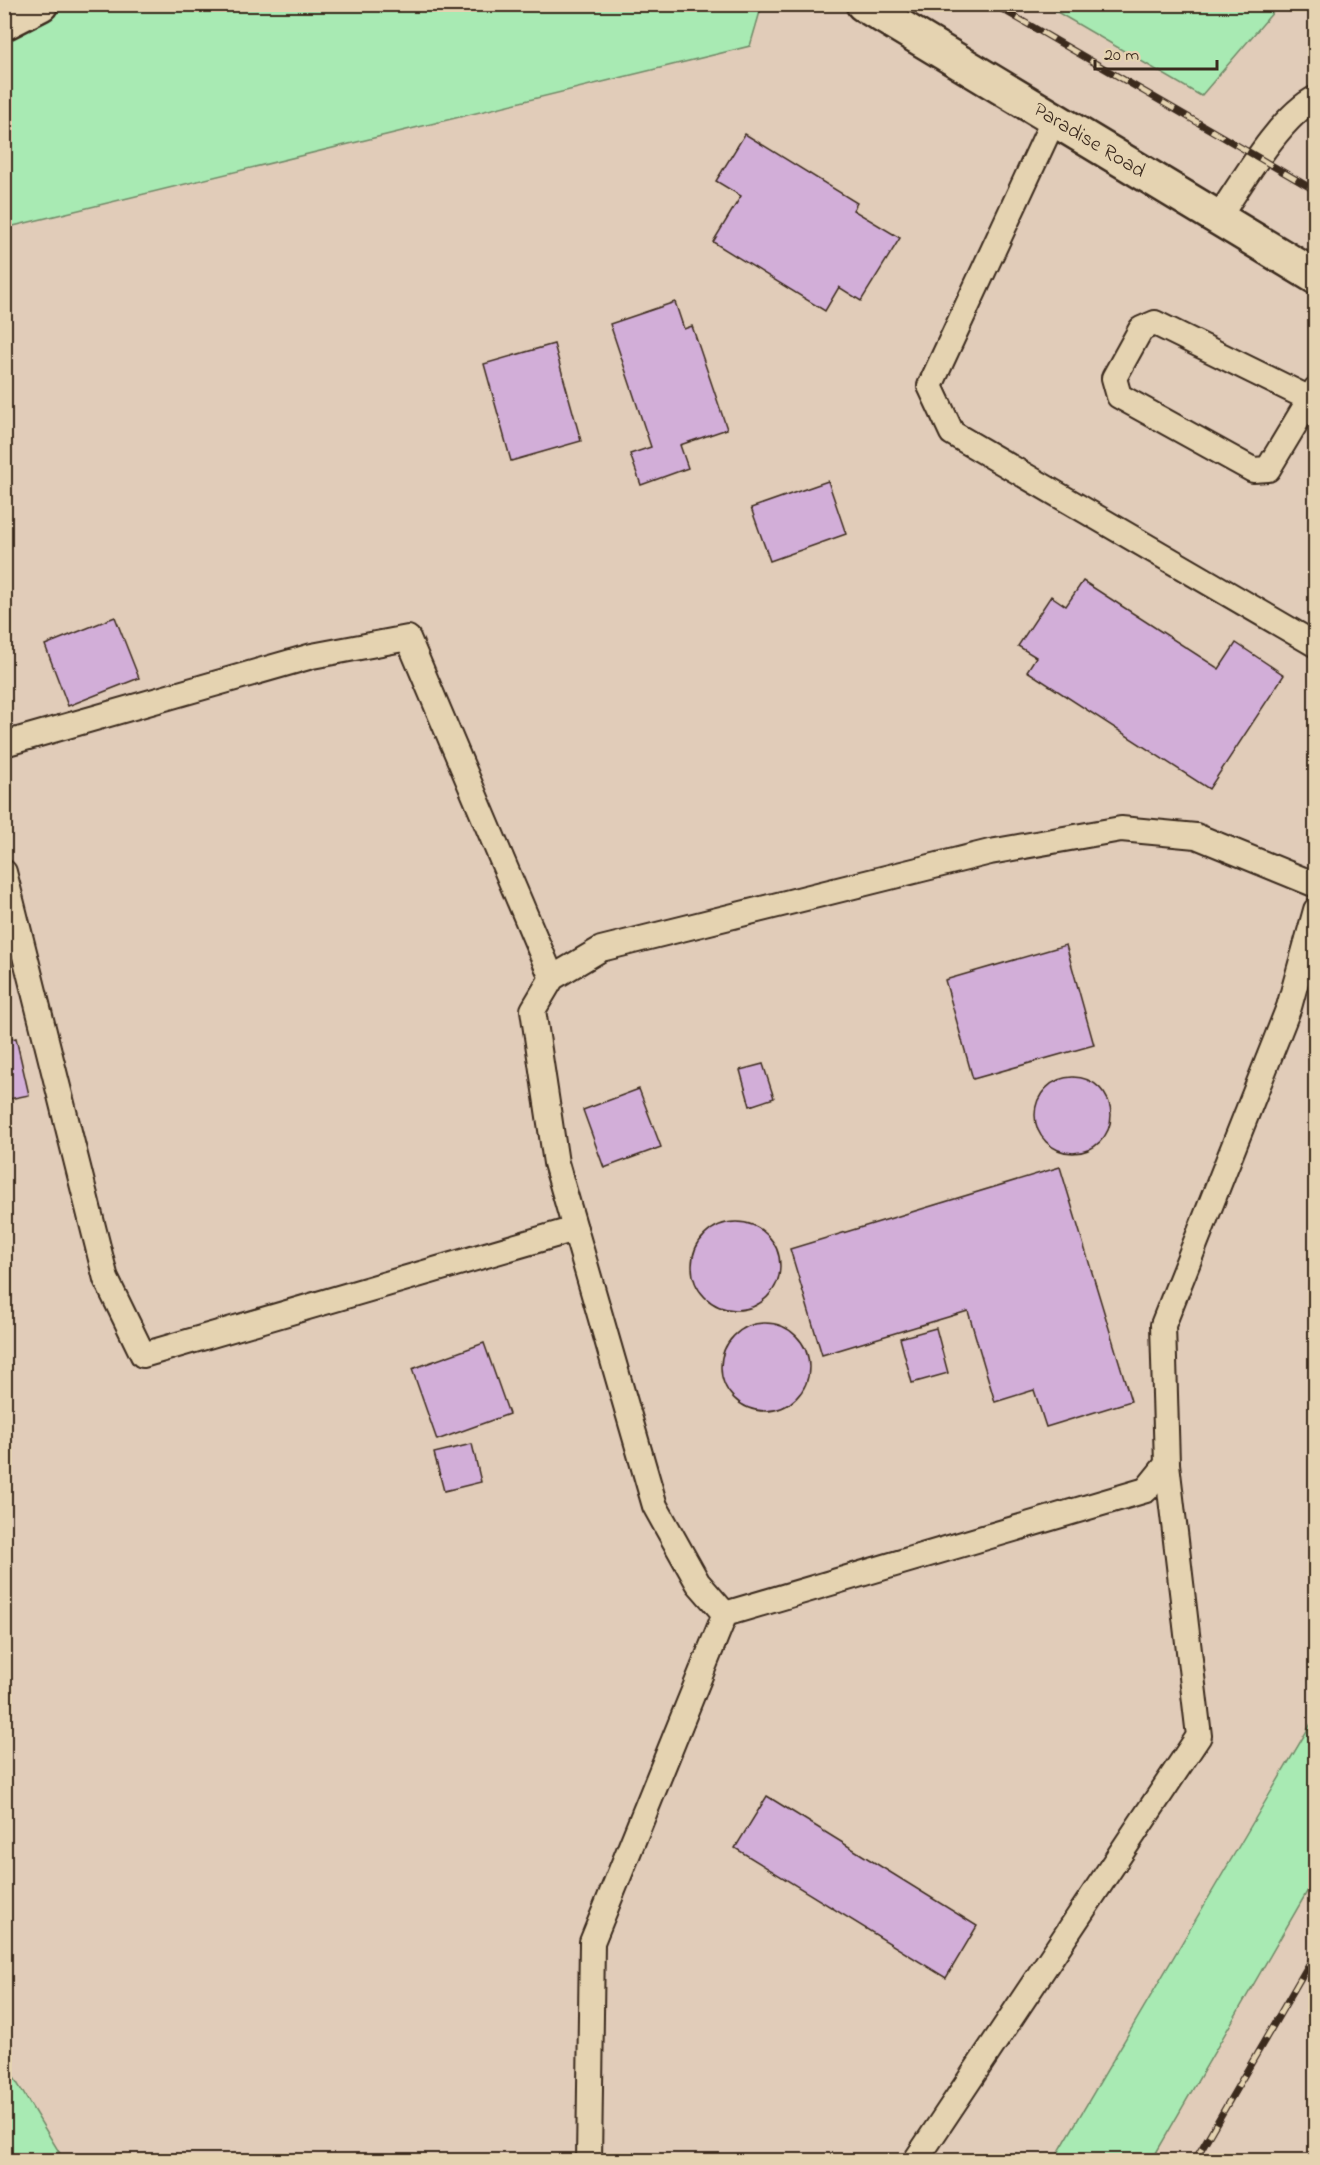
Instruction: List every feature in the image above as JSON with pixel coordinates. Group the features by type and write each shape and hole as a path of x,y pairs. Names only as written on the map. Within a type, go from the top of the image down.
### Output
{"street":[{"path":"4,22 41,4"},
{"name":"Paradise Road","path":"863,4 1316,277"}],"lane":[{"path":"1218,218 1272,140 1302,105 1316,98"},
{"path":"1053,119 930,386 952,432 1316,645"},
{"path":"1155,322 1312,394 1268,469 1253,470 1119,396 1114,378 1141,329 1155,322"},
{"path":"4,744 312,656 408,638 552,978"},
{"path":"725,1614 698,1583 655,1506 556,1163 533,1010 552,978 601,949 990,852 1121,830 1196,836 1316,885"},
{"path":"4,872 106,1279 143,1355 575,1229"},
{"path":"916,2160 1199,1736 1167,1464 1163,1325 1289,1007 1316,910"},
{"path":"725,1614 1146,1490 1167,1464"},
{"path":"589,2160 591,1942 725,1614"}],"green space":[{"path":"1045,4 1280,4 1201,96 1045,5"},
{"path":"4,5 762,5 750,46 5,228"},
{"path":"1315,1717 1315,1878 1152,2160 1054,2160"},
{"path":"5,2063 64,2160 5,2160"}],"building":[{"path":"745,134 857,203 853,210 900,238 861,301 839,287 825,311 713,242 741,196 716,181"},
{"path":"675,302 684,329 692,326 727,429 680,445 688,468 641,485 630,454 651,447 610,324"},
{"path":"554,344 581,441 511,461 484,364"},
{"path":"828,481 846,534 770,561 751,508"},
{"path":"1083,581 1219,669 1236,643 1284,675 1209,789 1027,671 1036,657 1018,646 1051,596 1066,606"},
{"path":"115,617 139,678 68,706 45,645"},
{"path":"1066,945 1094,1045 973,1079 945,980"},
{"path":"16,1038 29,1095 4,1100 4,1041"},
{"path":"763,1064 774,1098 750,1106 740,1070"},
{"path":"1073,1077 1088,1080 1100,1088 1108,1100 1111,1115 1108,1130 1100,1142 1088,1150 1073,1153 1058,1150 1046,1142 1038,1130 1035,1115 1038,1100 1046,1088 1058,1080"},
{"path":"639,1089 661,1147 604,1168 583,1110"},
{"path":"1060,1167 1131,1401 1046,1427 1034,1390 995,1402 968,1311 822,1355 790,1249"},
{"path":"736,1222 761,1229 773,1241 780,1266 773,1291 761,1303 736,1310 711,1303 699,1291 692,1266 699,1241 711,1229"},
{"path":"765,1323 790,1330 802,1342 809,1367 802,1392 790,1404 765,1411 740,1404 728,1392 721,1367 728,1342 740,1330"},
{"path":"936,1328 948,1373 912,1383 900,1338"},
{"path":"484,1343 509,1414 437,1440 412,1369"},
{"path":"472,1444 481,1482 444,1491 434,1453"},
{"path":"767,1796 977,1926 946,1978 735,1848"}],"railway":[{"path":"993,4 1316,191"},
{"path":"1195,2160 1316,1952"}]}
